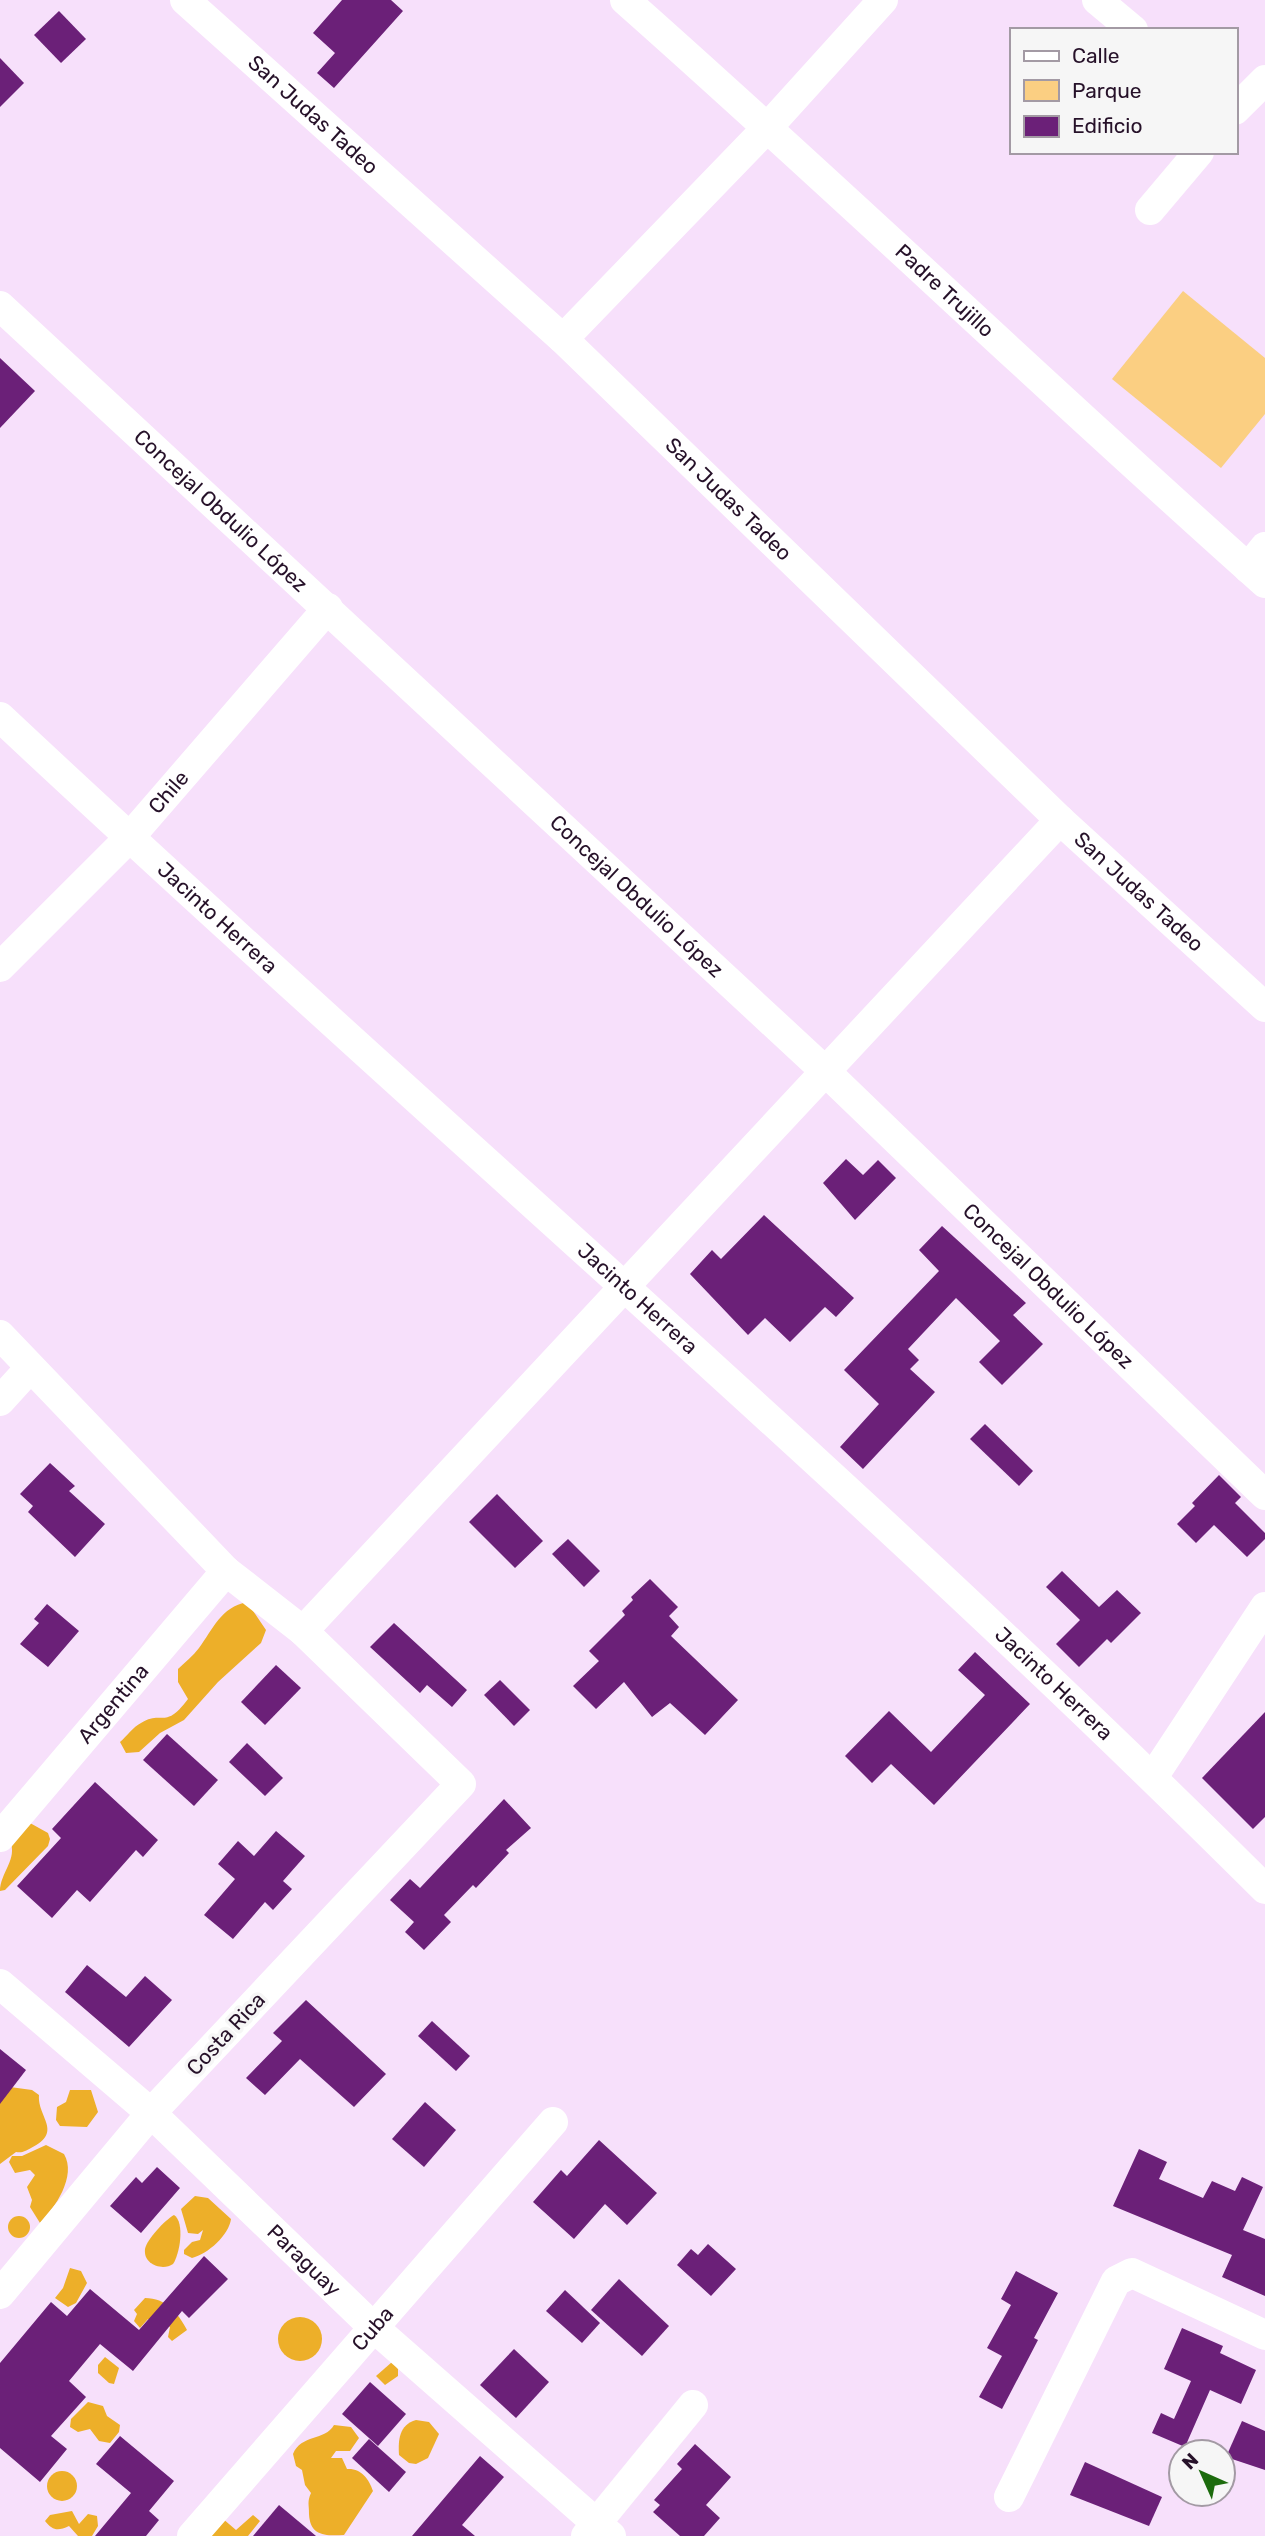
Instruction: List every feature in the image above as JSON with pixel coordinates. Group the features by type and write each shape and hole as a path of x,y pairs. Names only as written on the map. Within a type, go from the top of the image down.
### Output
{"street":[{"name":"San Judas Tadeo","path":"185,0 564,339 1060,820 1265,1007"},
{"name":"Padre Trujillo","path":"625,0 768,127 1045,387 1259,566"},
{"path":"564,339 768,127 883,0"},
{"path":"1097,0 1131,28"},
{"path":"1237,108 1265,80"},
{"path":"1150,210 1197,154"},
{"name":"Concejal Obdulio López","path":"0,306 825,1071 1265,1495"},
{"name":"Chile","path":"0,967 129,838 328,608"},
{"name":"Jacinto Herrera","path":"0,717 129,838 624,1285 1153,1777 1265,1889"},
{"path":"0,1335 226,1571 303,1631 1060,820"},
{"path":"0,1401 30,1368"},
{"name":"Argentina","path":"0,1837 226,1571"},
{"path":"1153,1777 1265,1607"},
{"name":"Costa Rica","path":"0,2294 151,2113 461,1784 303,1631"},
{"name":"Paraguay","path":"0,1984 151,2113 372,2326 598,2532"},
{"name":"Cuba","path":"192,2536 372,2326 553,2122"},
{"path":"1009,2497 1116,2281 1123,2275 1132,2273 1265,2335"},
{"path":"598,2532 693,2405"}],"green space":[{"path":"1183,291 1265,358 1265,414 1221,468 1112,379"}],"shaded area":[{"path":"247,1602 266,1630 261,1643 218,1682 184,1720 160,1733 139,1752 126,1753 120,1742 135,1727 148,1719 168,1717 180,1709 188,1699 178,1682 178,1669 197,1651 224,1614"},
{"path":"30,1823 48,1833 48,1846 5,1890 0,1891 12,1854 10,1841"},
{"path":"10,2087 32,2090 39,2095 48,2130 41,2142 24,2152 16,2152 0,2164 0,2091"},
{"path":"70,2090 91,2090 98,2112 87,2127 60,2126 56,2120 57,2107 66,2102"},
{"path":"46,2145 64,2154 68,2172 58,2200 40,2223 30,2207 32,2200 27,2187 35,2175 30,2170 15,2173 9,2162 12,2156 22,2156"},
{"path":"195,2196 208,2198 231,2219 217,2243 192,2258 184,2254 184,2250 192,2242 200,2240 203,2230 198,2234 188,2233 181,2209"},
{"path":"174,2215 180,2231 176,2259 169,2266 159,2267 147,2259 146,2245 157,2230"},
{"path":"19,2216 27,2219 30,2227 27,2235 19,2238 11,2235 8,2227 11,2219"},
{"path":"70,2268 81,2271 87,2283 76,2303 68,2307 55,2298 63,2288"},
{"path":"145,2298 165,2304 180,2318 187,2330 172,2341 168,2337 170,2327 167,2325 148,2319 140,2328 134,2321 137,2314 134,2310"},
{"path":"300,2317 315,2324 322,2339 315,2354 300,2361 285,2354 278,2339 285,2324"},
{"path":"105,2357 119,2368 114,2384 98,2373 98,2365"},
{"path":"392,2362 398,2369 398,2376 385,2385 376,2376"},
{"path":"88,2402 103,2406 107,2416 120,2425 119,2432 110,2443 99,2441 90,2429 78,2432 70,2427 71,2419"},
{"path":"416,2420 429,2422 439,2434 428,2458 416,2464 409,2463 399,2455 399,2439 406,2425"},
{"path":"334,2425 351,2427 359,2438 350,2451 336,2451 331,2458 342,2458 347,2469 360,2472 373,2491 344,2535 325,2535 312,2527 309,2505 311,2493 305,2485 302,2470 296,2466 293,2454 302,2443 325,2433"},
{"path":"62,2471 68,2472 76,2480 76,2492 68,2500 62,2501 56,2500 48,2492 47,2486 48,2480 56,2472"},
{"path":"72,2511 79,2524 88,2514 97,2516 98,2526 92,2536 78,2536 69,2526 53,2528 45,2521 50,2515"},
{"path":"253,2515 260,2521 248,2536 199,2536 222,2518 236,2530"}],"building":[{"path":"342,0 391,0 403,11 334,88 317,73 335,53 313,33"},
{"path":"59,11 86,39 61,63 34,35"},
{"path":"0,58 24,83 0,107"},
{"path":"0,358 35,391 0,428"},
{"path":"846,1159 863,1175 878,1160 896,1178 855,1220 823,1183"},
{"path":"764,1215 854,1298 836,1317 825,1307 790,1342 765,1318 748,1335 690,1274 712,1250 721,1259"},
{"path":"942,1226 1026,1303 1013,1315 1043,1344 1002,1385 979,1362 1000,1341 956,1298 908,1349 919,1360 910,1369 935,1392 863,1469 840,1447 879,1404 844,1370 939,1271 919,1250"},
{"path":"985,1424 1033,1471 1019,1486 970,1439"},
{"path":"50,1463 75,1486 69,1491 105,1524 75,1557 28,1512 33,1506 20,1494"},
{"path":"1219,1475 1241,1497 1235,1503 1265,1533 1265,1539 1247,1557 1214,1525 1196,1543 1177,1524 1195,1506 1192,1503"},
{"path":"497,1494 543,1541 515,1568 469,1522"},
{"path":"568,1539 600,1571 584,1587 552,1554"},
{"path":"1062,1571 1099,1607 1117,1590 1141,1613 1111,1643 1107,1639 1079,1667 1056,1644 1080,1620 1046,1587"},
{"path":"650,1579 678,1607 669,1616 679,1627 671,1636 738,1700 705,1735 670,1703 652,1717 624,1682 596,1709 573,1686 599,1661 589,1651 625,1615 622,1611 633,1600 631,1597"},
{"path":"47,1604 79,1631 48,1667 20,1644 39,1623 34,1619"},
{"path":"394,1623 467,1690 452,1707 427,1685 420,1693 370,1647"},
{"path":"975,1652 1030,1704 934,1805 891,1764 872,1783 845,1756 889,1711 931,1752 985,1695 958,1670"},
{"path":"276,1665 301,1688 265,1725 241,1702"},
{"path":"500,1680 530,1710 514,1726 484,1695"},
{"path":"1265,1712 1265,1817 1253,1829 1202,1778"},
{"path":"167,1734 218,1780 194,1806 143,1760"},
{"path":"247,1743 283,1778 265,1796 229,1762"},
{"path":"95,1782 158,1840 143,1857 136,1850 90,1902 77,1890 52,1918 17,1886 61,1838 52,1829"},
{"path":"504,1799 531,1828 506,1850 509,1853 476,1888 473,1885 444,1915 451,1922 424,1950 405,1932 414,1922 390,1900 410,1879 420,1888"},
{"path":"276,1831 305,1856 283,1881 292,1889 273,1910 265,1902 233,1939 204,1915 235,1879 218,1864 238,1841 254,1856"},
{"path":"87,1965 126,1997 145,1976 172,2000 129,2047 65,1992"},
{"path":"306,2000 386,2074 354,2107 300,2059 265,2095 246,2078 282,2041 273,2033"},
{"path":"432,2021 470,2056 456,2071 418,2036"},
{"path":"0,2049 26,2070 0,2104"},
{"path":"425,2102 456,2130 424,2167 392,2139"},
{"path":"599,2140 657,2193 627,2225 605,2204 574,2239 533,2202 561,2170 567,2176"},
{"path":"1139,2149 1167,2162 1159,2179 1203,2198 1212,2181 1235,2191 1242,2177 1263,2187 1243,2230 1265,2239 1265,2296 1222,2277 1232,2255 1113,2206"},
{"path":"157,2167 180,2188 141,2233 110,2206 136,2177 142,2183"},
{"path":"708,2244 736,2269 711,2296 677,2265 691,2249 698,2255"},
{"path":"204,2256 228,2279 189,2318 182,2311 133,2371 100,2344 69,2381 86,2397 51,2436 67,2449 40,2482 0,2448 0,2363 51,2302 67,2316 90,2289 139,2330"},
{"path":"1016,2271 1058,2293 1034,2338 1038,2340 1002,2409 979,2397 1002,2356 987,2348 1011,2305 1001,2299"},
{"path":"619,2279 669,2326 642,2356 591,2310"},
{"path":"565,2290 600,2323 582,2343 546,2311"},
{"path":"1182,2328 1223,2346 1220,2353 1256,2370 1241,2404 1210,2390 1189,2438 1167,2439 1152,2433 1161,2413 1174,2419 1191,2381 1164,2369"},
{"path":"514,2349 549,2382 516,2418 480,2385"},
{"path":"370,2382 406,2414 378,2446 342,2414"},
{"path":"1242,2421 1265,2431 1265,2470 1237,2461 1237,2438 1234,2438"},
{"path":"120,2436 174,2481 149,2511 159,2520 146,2536 95,2536 131,2493 96,2464"},
{"path":"369,2439 406,2472 389,2492 352,2458"},
{"path":"695,2444 731,2477 706,2505 720,2518 704,2536 680,2536 653,2512 660,2505 654,2500 682,2469 677,2464"},
{"path":"480,2456 504,2477 462,2525 475,2536 412,2536"},
{"path":"1085,2462 1162,2497 1149,2526 1070,2495"},
{"path":"279,2505 316,2536 253,2536"}]}
